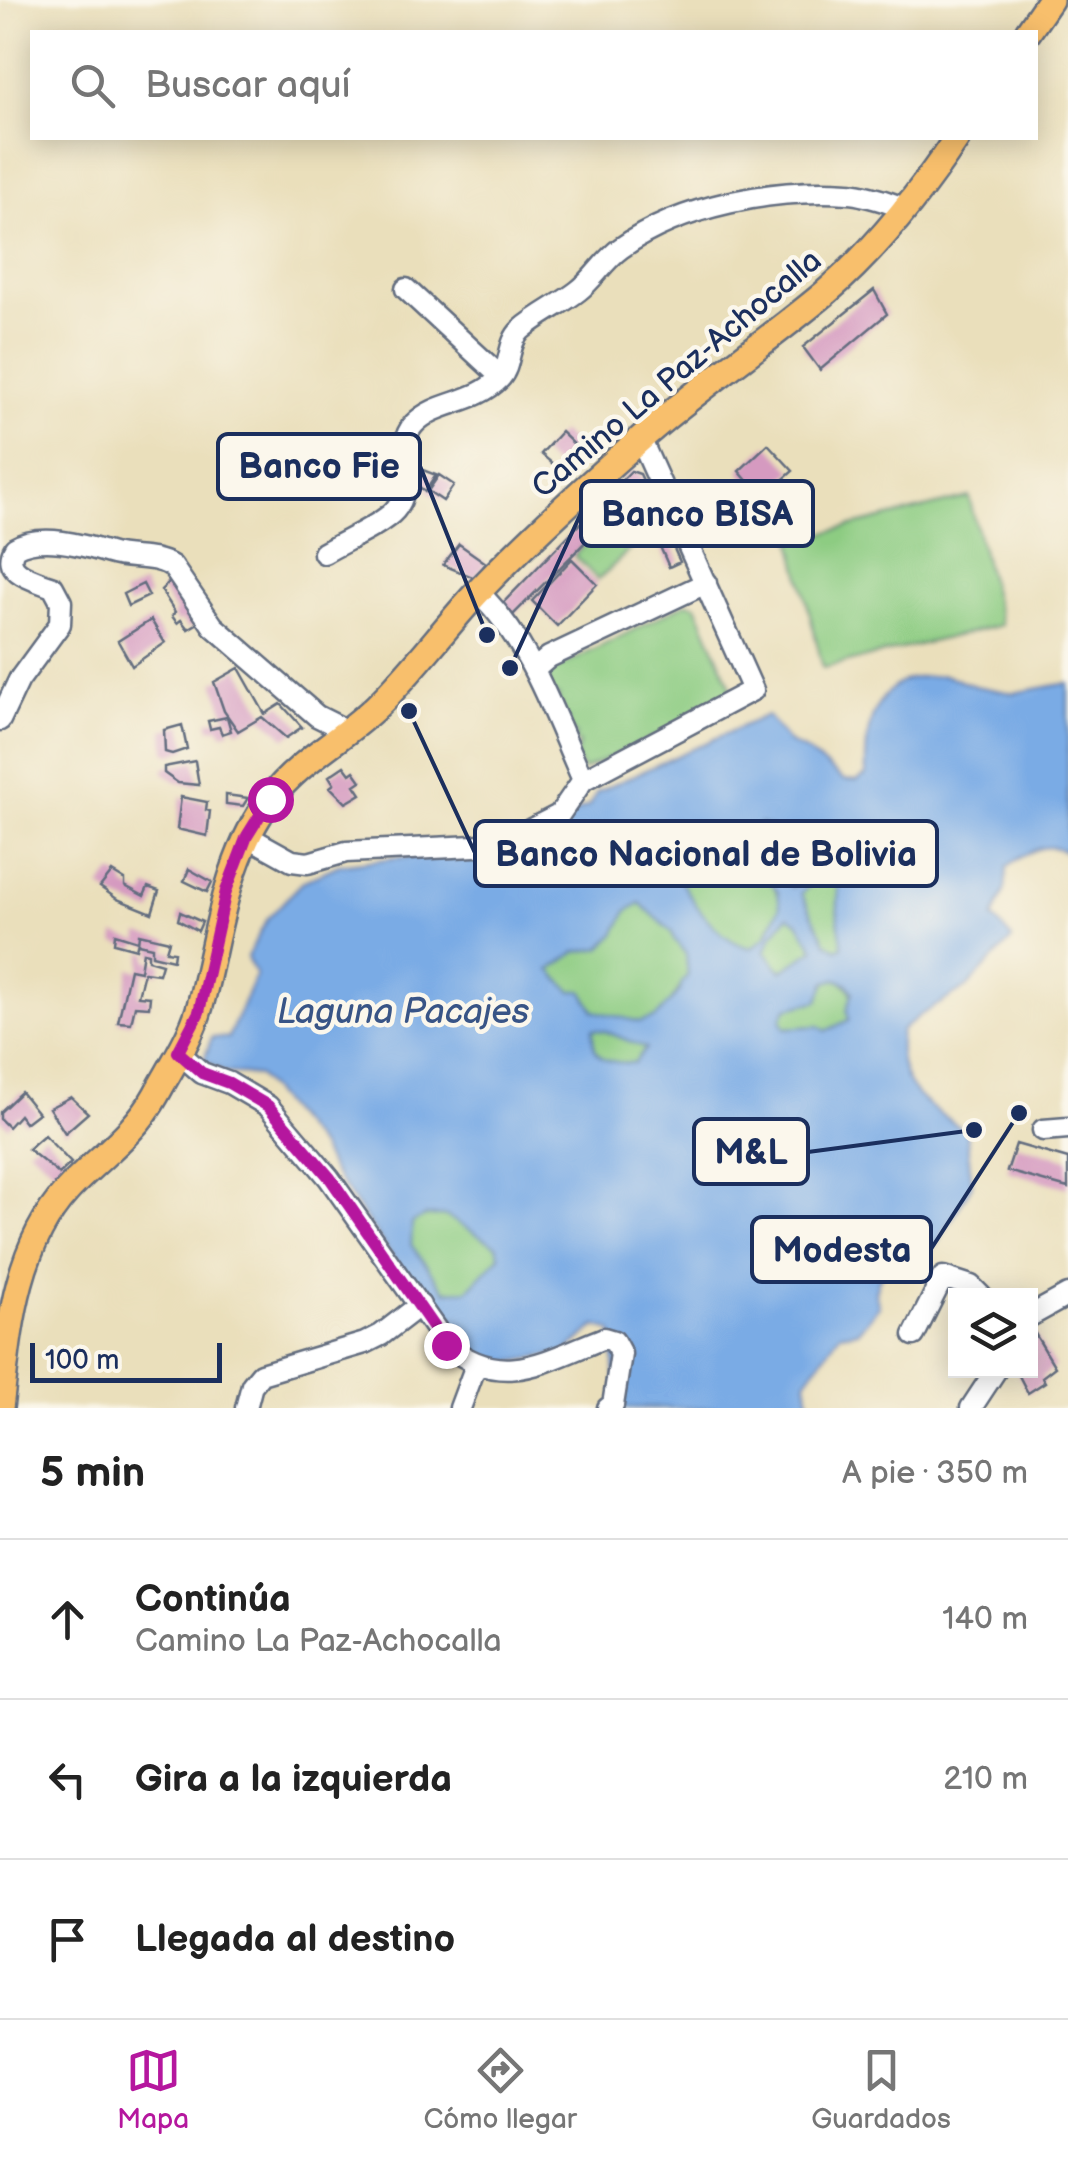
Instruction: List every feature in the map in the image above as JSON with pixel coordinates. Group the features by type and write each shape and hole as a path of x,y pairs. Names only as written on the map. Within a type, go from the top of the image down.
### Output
{"main road":[{"path":"1029,30 1050,0"},
{"name":"Camino La Paz-Achocalla","path":"0,1408 6,1310 39,1229 68,1190 128,1134 178,1052 199,1012 226,891 247,836 270,799 292,773 376,706 478,592 548,522 640,438 826,292 879,242 956,140"}],"street":[{"path":"324,553 394,513 404,497 403,446 411,427 436,410 470,400 501,377 508,351 519,332 584,287 621,248 692,213 732,201 851,192 906,208"},
{"path":"406,289 501,377"},
{"path":"247,836 292,862 308,863 346,852 475,846 518,836 559,815 583,780 754,690 640,438"},
{"path":"0,720 19,680 60,624 61,602 53,587 18,574 12,566 10,555 15,548 41,542 89,545 109,553 162,560 172,566 213,626 232,644 317,716 347,731"},
{"path":"534,670 549,657 706,584"},
{"path":"478,592 504,620 534,670 583,780"},
{"path":"178,1052 202,1073 229,1083 268,1106 330,1178 446,1345 476,1365 505,1370 572,1354 610,1338 621,1354 612,1405 608,1408"},
{"path":"1043,1130 1068,1128"},
{"path":"914,1335 943,1277 973,1288"},
{"path":"1038,1312 1068,1295"},
{"path":"246,1408 252,1385 261,1374 365,1343 381,1336 420,1305"},
{"path":"460,1408 476,1365"},
{"path":"971,1408 992,1378"}],"green space":[{"path":"969,497 1001,625 823,668 792,541"},
{"path":"619,511 643,537 598,580 574,555"},
{"path":"687,603 696,605 736,699 583,770 576,757 576,735 568,725 559,696 548,692 546,674"},
{"path":"760,823 822,842 829,857 799,886 791,887 755,830"},
{"path":"715,838 731,839 746,850 763,869 780,900 767,936 752,948 717,929 697,907 676,873 680,862"},
{"path":"829,868 838,890 842,948 836,949 826,942 801,893"},
{"path":"640,902 672,932 686,954 688,975 664,1012 640,1022 594,1011 582,991 571,991 550,970 576,952 601,948 615,934 627,911"},
{"path":"788,916 798,922 815,949 781,971 765,951"},
{"path":"836,979 850,990 849,1020 826,1031 819,1026 785,1028 781,1019 787,1008 818,1001 826,982"},
{"path":"593,1029 646,1048 634,1063 609,1061 595,1048"},
{"path":"425,1216 447,1216 497,1246 500,1256 468,1290 445,1291 411,1245 411,1223"}],"water":[{"name":"Laguna Pacajes","path":"943,675 1013,693 1068,683 1068,853 1044,848 1007,867 1005,889 993,918 1012,939 967,987 901,1031 900,1050 907,1080 925,1102 966,1131 972,1185 928,1254 880,1276 875,1292 879,1306 858,1331 840,1334 806,1381 810,1408 617,1408 612,1331 596,1326 565,1353 504,1363 459,1352 321,1149 258,1076 224,1072 204,1060 212,1037 228,1038 256,975 247,957 268,918 304,881 339,865 530,850 557,834 574,813 589,806 597,792 767,715 789,743 844,780 857,781 866,775 868,734 882,699 903,681","holes":["760,824 772,828 771,835 821,842 815,852 826,852 828,857 799,885 791,887 755,830","715,838 730,838 737,849 750,852 778,892 780,907 767,936 752,948 728,938 698,907 676,873 680,862","829,869 838,885 842,947 837,949 826,942 801,893","640,903 672,932 686,954 688,975 680,991 655,1018 640,1022 594,1011 582,991 571,991 550,970 576,952 601,948 615,934 627,911","788,916 798,922 815,949 781,971 765,951","836,979 847,983 853,992 847,1010 849,1020 826,1031 819,1026 785,1028 781,1019 787,1008 818,1001 826,982","593,1029 646,1048 634,1063 609,1061 595,1048","425,1216 446,1216 497,1246 500,1256 468,1290 445,1291 411,1245 412,1223"]}],"building":[{"path":"874,290 887,314 820,370 803,347"},
{"path":"561,432 578,448 560,470 541,454"},
{"path":"768,444 793,471 762,498 739,471"},
{"path":"415,467 436,475 425,492 410,478"},
{"path":"631,471 640,474 680,562 669,567 658,542 651,545 629,498 513,615 502,604"},
{"path":"439,475 454,485 443,501 428,491"},
{"path":"459,544 486,563 475,578 443,565"},
{"path":"572,559 597,584 557,626 532,601"},
{"path":"170,581 198,623 188,629 172,616 175,612 161,590"},
{"path":"143,584 149,596 128,606 123,594"},
{"path":"151,620 165,643 132,666 118,641"},
{"path":"239,668 265,714 281,704 302,727 286,738 262,717 238,731 224,711 214,682"},
{"path":"227,717 231,731 222,734 219,727 210,729 208,721"},
{"path":"182,725 187,749 165,752 164,730"},
{"path":"195,761 199,785 178,783 164,773 164,767"},
{"path":"344,766 361,781 355,785 361,794 346,803 330,787 334,784 329,776"},
{"path":"226,795 248,798 243,806 226,804"},
{"path":"181,797 207,802 207,836 177,829"},
{"path":"189,869 212,882 207,892 184,881"},
{"path":"112,872 125,880 125,886 144,896 148,887 159,891 152,913 117,899 100,887"},
{"path":"180,912 202,922 198,931 178,920"},
{"path":"115,934 138,941 136,949 114,943"},
{"path":"139,934 169,941 166,951 174,952 173,960 152,955 152,947 138,944"},
{"path":"143,952 148,953 148,960 162,964 159,974 144,972 138,996 150,997 149,1007 135,1006 131,1023 118,1022 130,969 140,971"},
{"path":"21,1092 38,1113 25,1123 19,1115 8,1127 0,1119 0,1112"},
{"path":"71,1097 88,1113 65,1133 49,1108"},
{"path":"44,1135 71,1163 59,1174 28,1149"},
{"path":"1016,1144 1068,1159 1068,1188 1007,1171"},
{"path":"1038,1339 1055,1367 1042,1377 1045,1382 1028,1393 1020,1378 1038,1378"}],"place":[{"name":"Banco Fie","path":"487,635"},
{"name":"Banco BISA","path":"510,668"},
{"name":"Banco Nacional de Bolivia","path":"409,711"},
{"name":"Modesta","path":"1019,1113"},
{"name":"M&L","path":"974,1130"}],"route":[{"path":"270,799 247,836 226,891 199,1012 178,1052 202,1073 229,1083 268,1106 330,1178 446,1345"}]}
